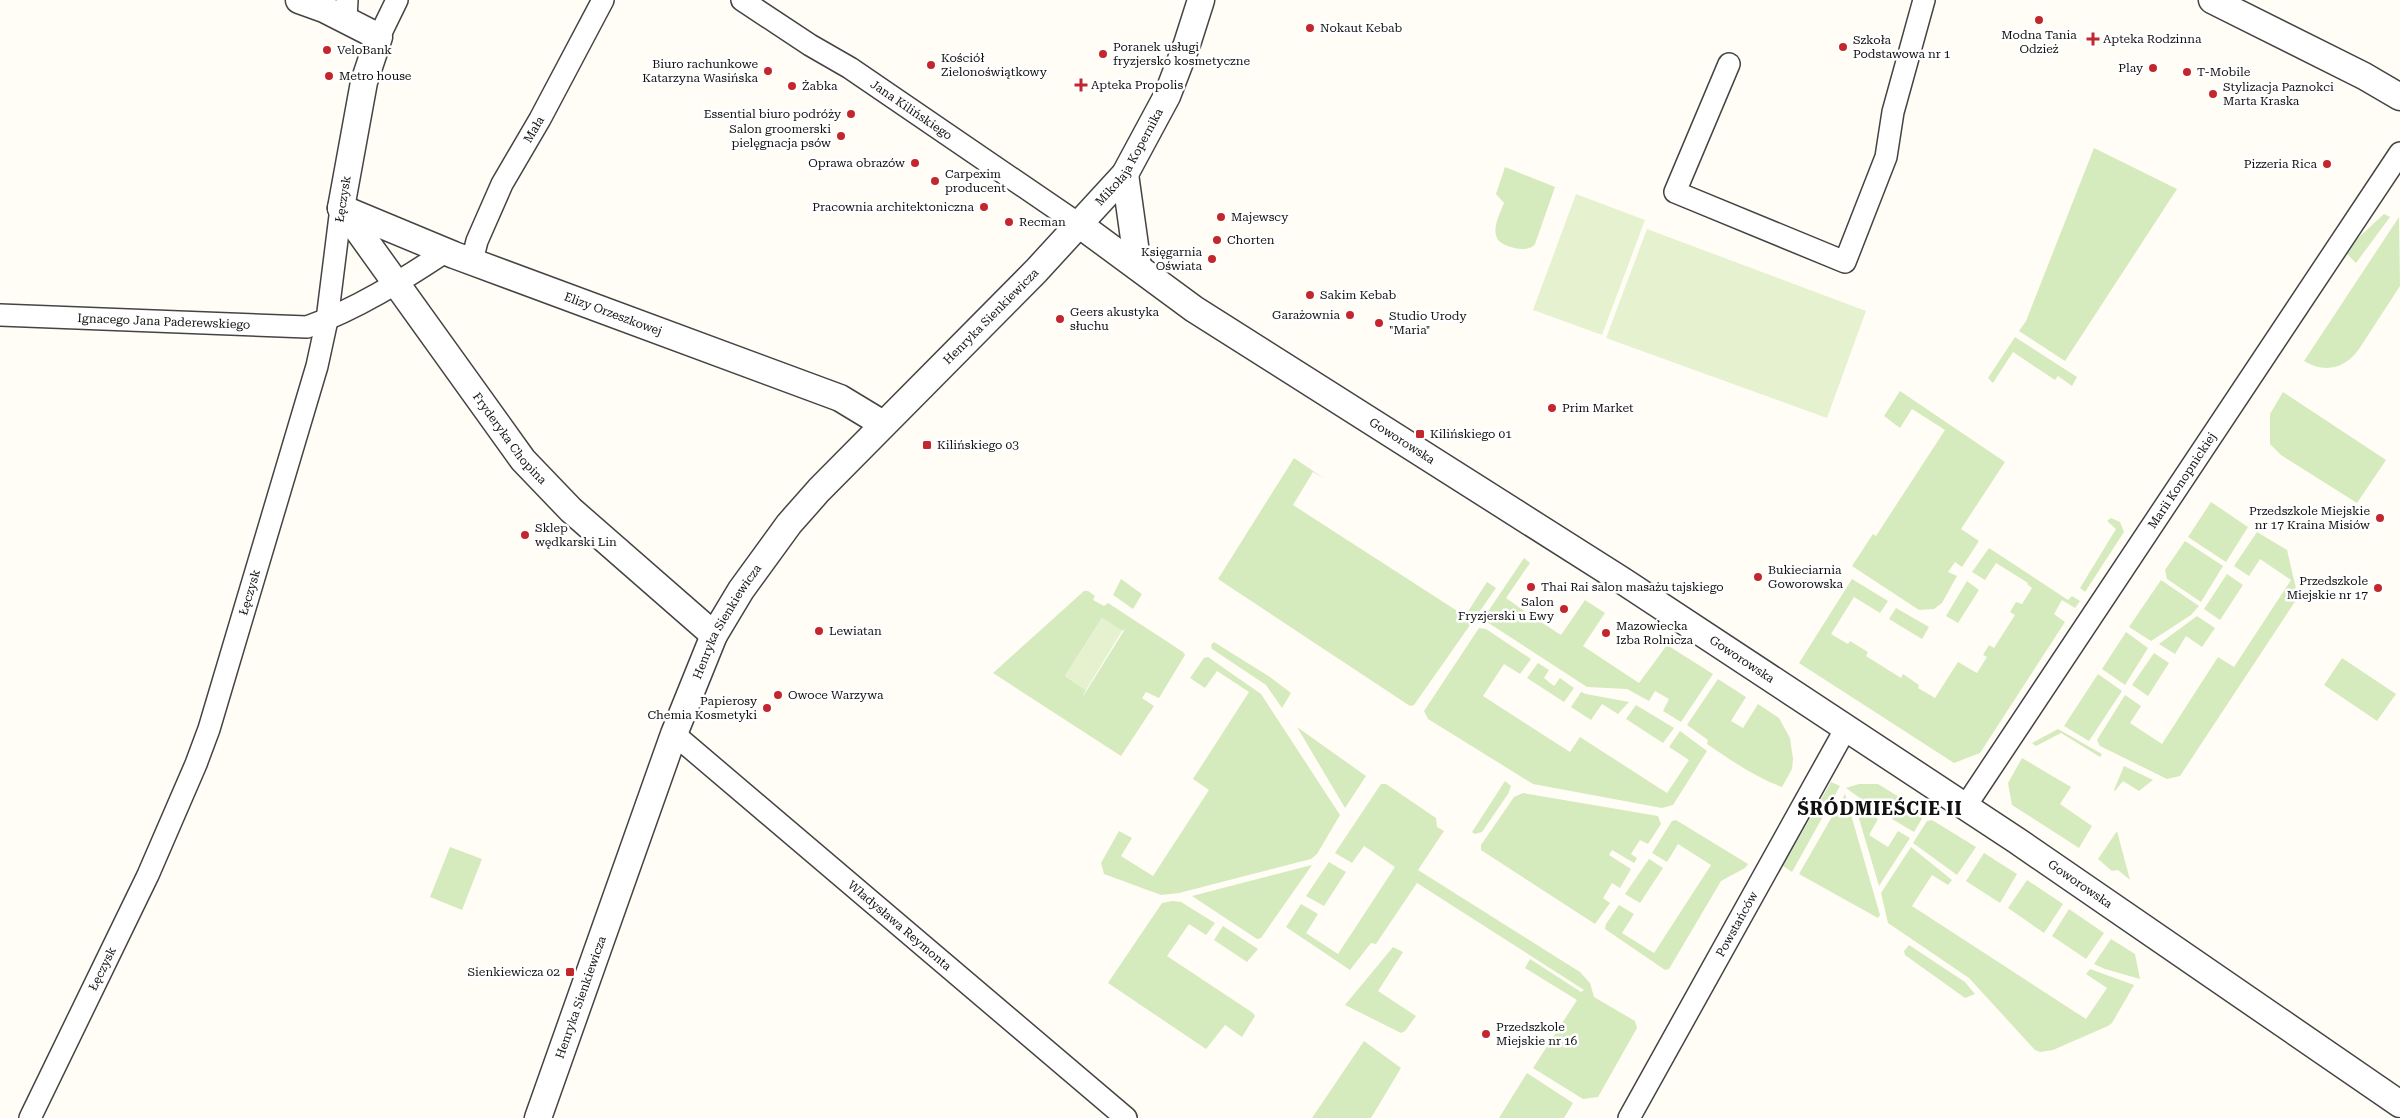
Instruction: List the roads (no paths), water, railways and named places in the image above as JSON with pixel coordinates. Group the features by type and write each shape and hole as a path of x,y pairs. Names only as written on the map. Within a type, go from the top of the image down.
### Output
{"street":[{"path":"299,0 347,10 379,37 397,0"},
{"name":"Mała","path":"472,261 478,241 502,184 540,119 603,0"},
{"name":"Jana Kilińskiego","path":"742,0 810,45 850,68 1080,225"},
{"name":"Mikołaja Kopernika","path":"1080,225 1124,174 1167,96 1187,44 1200,0"},
{"path":"1729,64 1675,192 1845,262 1886,157 1893,112 1924,0"},
{"path":"2212,0 2364,76 2400,97"},
{"name":"Łęczysk","path":"30,1118 148,875 209,729 318,366 327,320 341,208 364,82 379,37"},
{"path":"2400,105 2400,113"},
{"name":"Marii Konopnickiej","path":"1965,807 2400,153"},
{"path":"1124,174 1138,267"},
{"name":"Elizy Orzeszkowej","path":"341,208 445,252 840,398 883,424"},
{"name":"Fryderyka Chopina","path":"341,208 503,435 533,472 571,510 714,635"},
{"name":"Goworowska","path":"1080,225 1202,314 1547,530 2192,959 2400,1104"},
{"name":"Henryka Sienkiewicza","path":"538,1118 674,734 714,635 740,590 789,524 883,424 1080,225"},
{"path":"327,320 396,284 445,252"},
{"name":"Ignacego Jana Paderewskiego","path":"0,315 307,327 327,320"},
{"name":"Powstańców","path":"1629,1118 1846,728"},
{"name":"Władysława Reymonta","path":"674,734 1126,1118"}],"place":[{"name":"Modna Tania Odzież","path":"2039,20"},
{"name":"Nokaut Kebab","path":"1310,28"},
{"name":"Apteka Rodzinna","path":"2093,39"},
{"name":"Szkoła Podstawowa nr 1","path":"1843,47"},
{"name":"VeloBank","path":"327,50"},
{"name":"Poranek usługi fryzjersko kosmetyczne","path":"1103,54"},
{"name":"Kościół Zielonoświątkowy","path":"931,65"},
{"name":"Play","path":"2153,68"},
{"name":"Biuro rachunkowe Katarzyna Wasińska","path":"768,71"},
{"name":"T-Mobile","path":"2187,72"},
{"name":"Metro house","path":"329,76"},
{"name":"Apteka Propolis","path":"1081,85"},
{"name":"Żabka","path":"792,86"},
{"name":"Stylizacja Paznokci Marta Kraska","path":"2213,94"},
{"name":"Essential biuro podróży","path":"851,114"},
{"name":"Salon groomerski pielęgnacja psów","path":"841,136"},
{"name":"Oprawa obrazów","path":"915,163"},
{"name":"Pizzeria Rica","path":"2327,164"},
{"name":"Carpexim producent","path":"935,181"},
{"name":"Pracownia architektoniczna","path":"984,207"},
{"name":"Majewscy","path":"1221,217"},
{"name":"Recman","path":"1009,222"},
{"name":"Chorten","path":"1217,240"},
{"name":"Księgarnia Oświata","path":"1212,259"},
{"name":"Sakim Kebab","path":"1310,295"},
{"name":"Garażownia","path":"1350,315"},
{"name":"Geers akustyka słuchu","path":"1060,319"},
{"name":"Studio Urody \"Maria\"","path":"1379,323"},
{"name":"Prim Market","path":"1552,408"},
{"name":"Kilińskiego 01","path":"1420,434"},
{"name":"Kilińskiego 03","path":"927,445"},
{"name":"Przedszkole Miejskie nr 17 Kraina Misiów","path":"2380,518"},
{"name":"Sklep wędkarski Lin","path":"525,535"},
{"name":"Bukieciarnia Goworowska","path":"1758,577"},
{"name":"Thai Rai salon masażu tajskiego","path":"1531,587"},
{"name":"Przedszkole Miejskie nr 17","path":"2378,588"},
{"name":"Salon Fryzjerski u Ewy","path":"1564,609"},
{"name":"Lewiatan","path":"819,631"},
{"name":"Mazowiecka Izba Rolnicza","path":"1606,633"},
{"name":"Owoce Warzywa","path":"778,695"},
{"name":"Papierosy Chemia Kosmetyki","path":"767,708"},
{"name":"Sienkiewicza 02","path":"570,972"},
{"name":"Przedszkole Miejskie nr 16","path":"1486,1034"}],"district":[{"name":"ŚRÓDMIEŚCIE II","path":"1880,808"}]}
